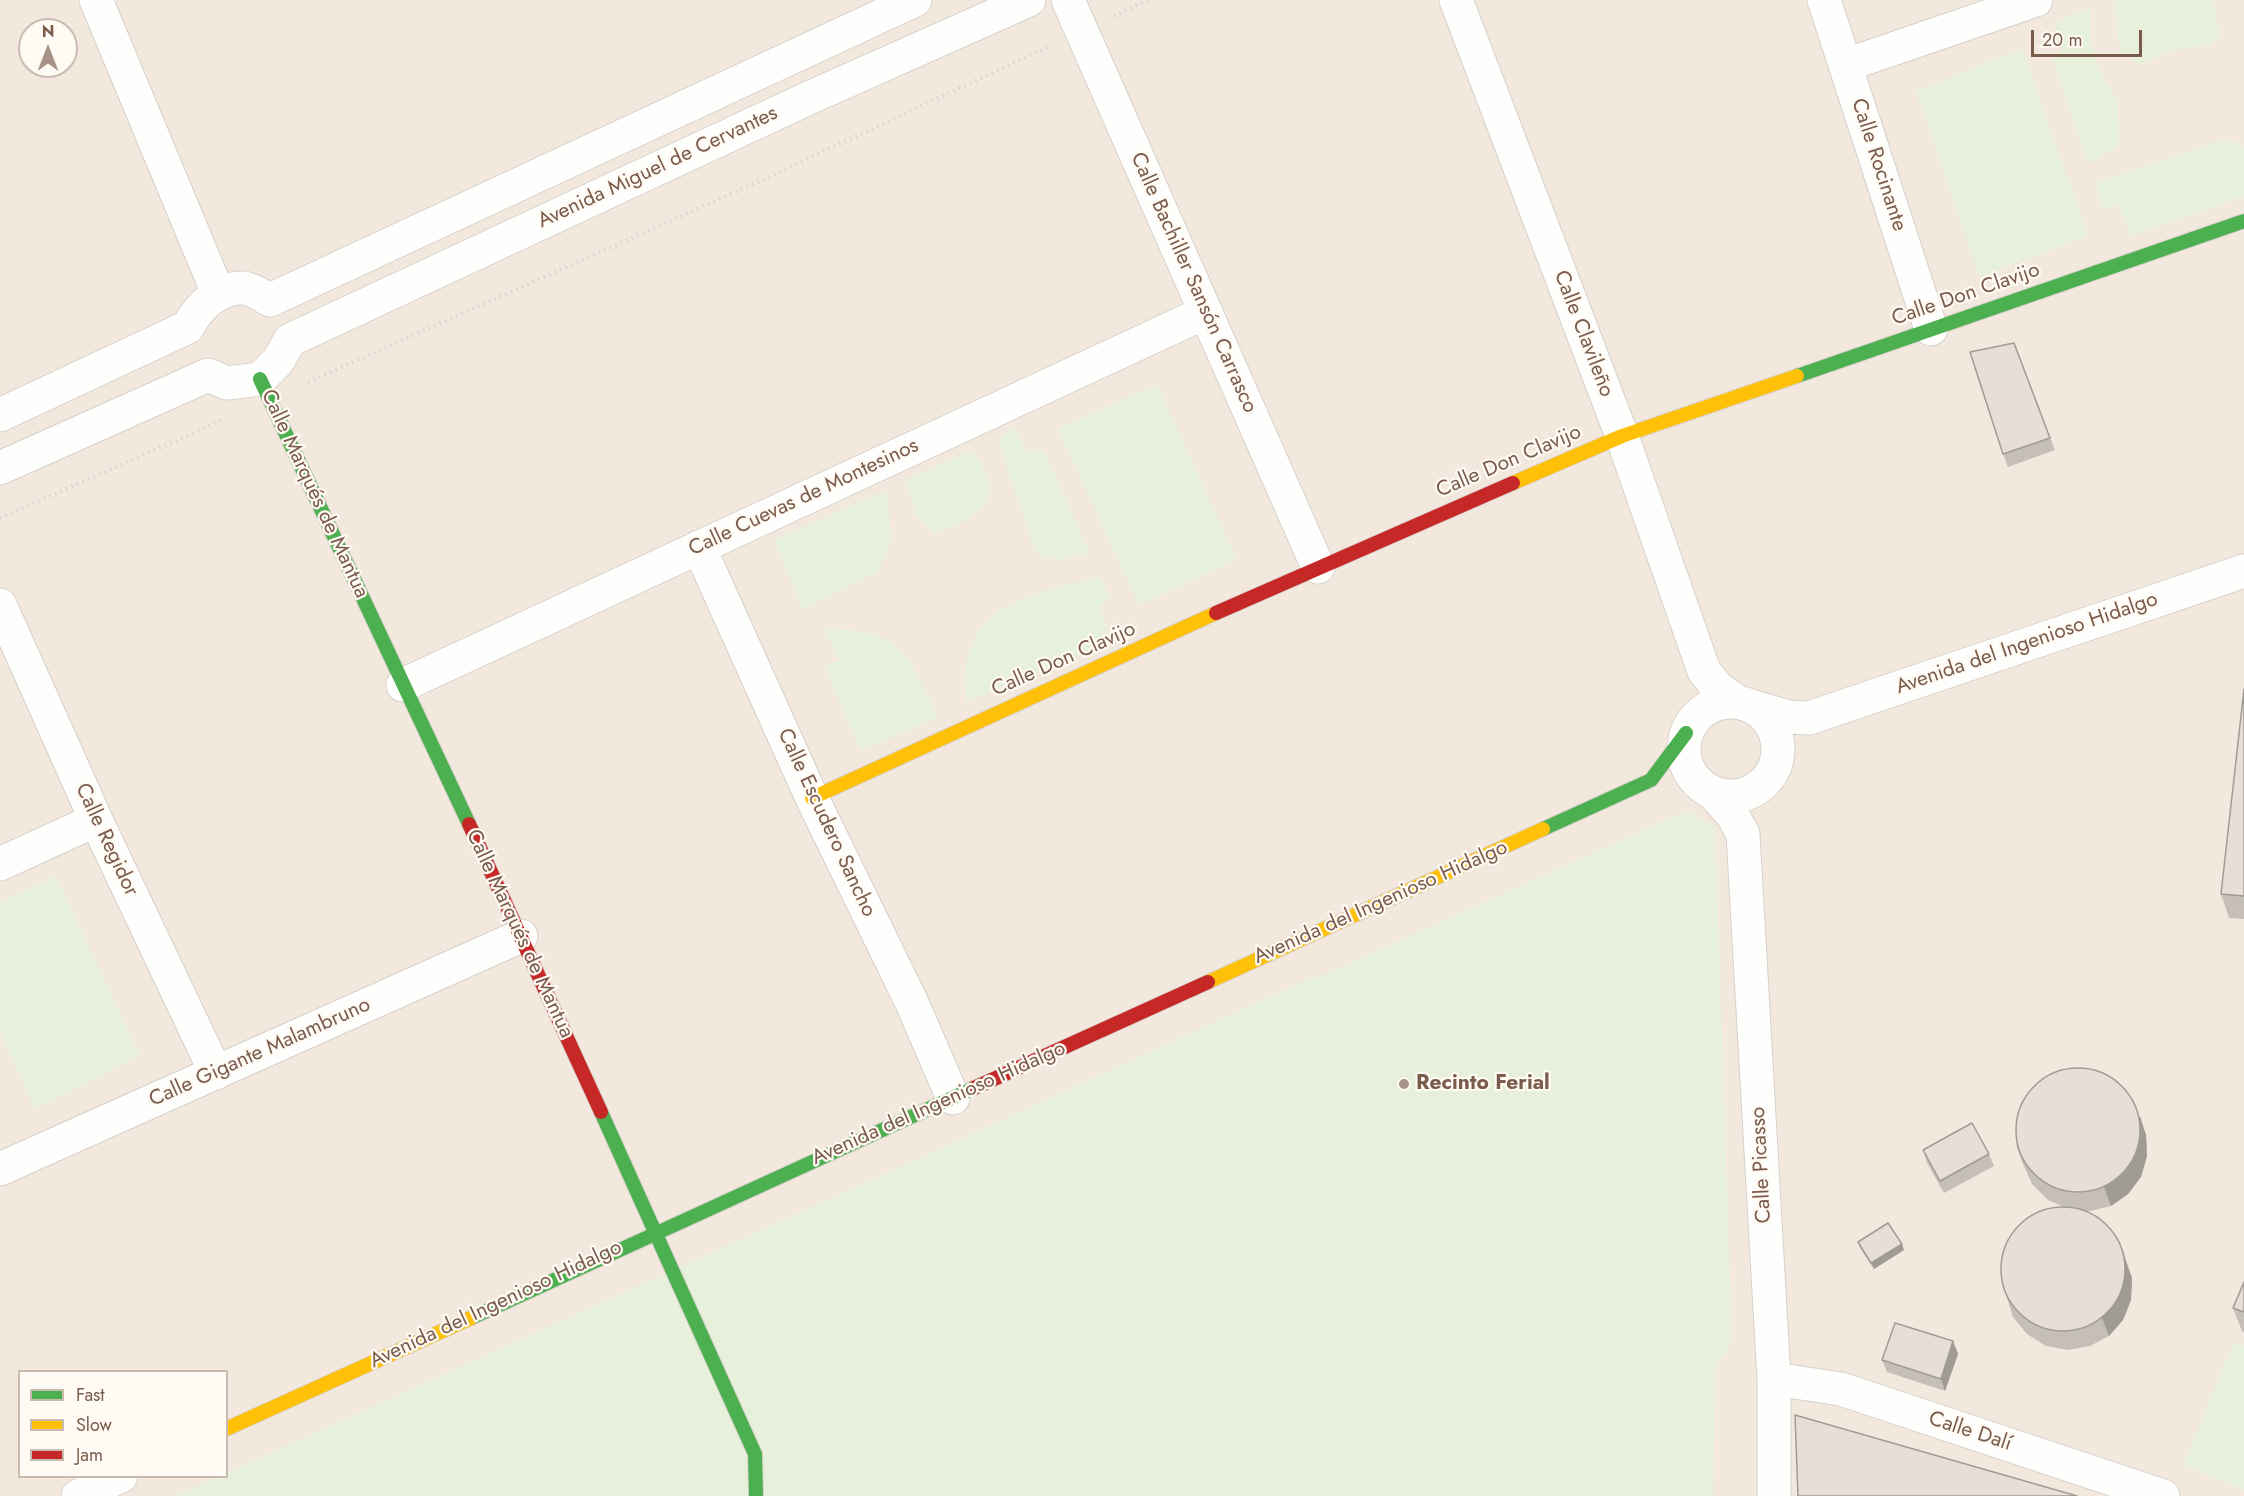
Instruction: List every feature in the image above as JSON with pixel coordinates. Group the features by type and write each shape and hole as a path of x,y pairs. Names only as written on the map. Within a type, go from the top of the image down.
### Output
{"street":[{"path":"96,0 218,293"},
{"name":"Avenida Miguel de Cervantes","path":"270,300 915,0"},
{"name":"Avenida Miguel de Cervantes","path":"290,340 812,97 1029,0"},
{"name":"Calle Bachiller Sansón Carrasco","path":"1068,0 1318,567"},
{"name":"Calle Clavileño","path":"1456,0 1622,436 1704,671 1704,692 1690,726"},
{"name":"Calle Rocinante","path":"1824,0 1931,329"},
{"path":"1846,65 2036,0"},
{"name":"Calle Don Clavijo","path":"812,798 1318,567 1622,436 2244,221"},
{"path":"245,288 270,300 287,315 290,340 265,389 227,383 208,375 190,348 188,327 196,312 218,293 245,288"},
{"name":"Calle Cuevas de Montesinos","path":"403,685 1206,312"},
{"path":"0,415 188,327"},
{"path":"0,468 208,375"},
{"name":"Calle Marqués de Mantua","path":"265,389 521,936 755,1454 756,1496"},
{"name":"Calle Escudero Sancho","path":"699,547 812,798 912,1003 953,1098"},
{"name":"Avenida del Ingenioso Hidalgo","path":"1743,704 1789,717 1809,718 2244,571"},
{"name":"Calle Regidor","path":"0,605 96,820 216,1073"},
{"name":"Calle Clavileño","path":"1704,671 1717,687 1743,704"},
{"path":"1707,789 1691,774 1685,761 1684,748 1690,726 1705,709 1720,703 1743,704 1764,714 1773,726 1778,740 1772,769 1757,811 1743,834"},
{"path":"1651,780 1707,789 1726,796 1754,791 1809,718"},
{"name":"Avenida del Ingenioso Hidalgo","path":"228,1428 1651,780 1690,726"},
{"name":"Calle Picasso","path":"1707,789 1733,816 1743,834 1774,1379 1774,1496"},
{"path":"0,864 96,820"},
{"name":"Calle Gigante Malambruno","path":"0,1170 521,936"},
{"name":"Calle Dalí","path":"1774,1379 1841,1389 2163,1496"},
{"path":"78,1496 117,1478"}],"path":[{"path":"0,518 265,389 760,181 1148,0"}],"shaded area":[{"path":"0,0 2244,0 2244,1496 0,1496"}],"green space":[{"path":"2120,0 2213,0 2220,36 2205,46 2170,52 2141,65 2120,51 2114,2"},
{"path":"2090,8 2090,36 2097,66 2118,103 2119,145 2088,164 2052,55 2062,51 2055,22"},
{"path":"2022,48 2088,236 1980,277 1916,92"},
{"path":"2218,141 2233,141 2244,147 2244,196 2132,236 2118,205 2103,210 2096,183"},
{"path":"1157,384 1237,560 1139,605 1058,429"},
{"path":"1015,428 1027,453 1043,449 1090,553 1059,560 1038,555 998,439"},
{"path":"972,450 987,478 988,497 984,505 969,518 934,533 917,516 906,480"},
{"path":"887,490 891,540 879,571 803,609 774,540"},
{"path":"1100,577 1111,598 1100,607 1112,640 966,702 967,660 975,639 987,623 1002,610 1039,592"},
{"path":"824,629 850,630 870,634 886,640 899,649 918,676 938,717 861,751 824,666 840,661"},
{"name":"Recinto Ferial","path":"1686,811 1715,826 1732,1341 1715,1370 1713,1496 175,1496 216,1478 228,1478 228,1473 1315,976 1315,979"},
{"path":"56,876 140,1056 35,1109 0,1031 0,902"},
{"path":"2234,1342 2244,1346 2244,1490 2183,1465"}],"building":[{"path":"2014,343 2050,438 2003,454 1970,352"},
{"path":"2244,689 2244,896 2221,894"},
{"path":"2078,1068 2102,1072 2122,1086 2136,1106 2140,1130 2136,1154 2122,1174 2102,1188 2078,1192 2054,1188 2034,1174 2020,1154 2016,1130 2020,1106 2034,1086 2054,1072"},
{"path":"1972,1123 1989,1154 1940,1181 1923,1150"},
{"path":"2063,1207 2087,1211 2107,1225 2121,1245 2125,1269 2121,1293 2107,1313 2087,1327 2063,1331 2039,1327 2019,1313 2005,1293 2001,1269 2005,1245 2019,1225 2039,1211"},
{"path":"1888,1223 1902,1244 1871,1263 1858,1242"},
{"path":"2244,1282 2244,1312 2233,1308"},
{"path":"1895,1323 1953,1341 1941,1379 1882,1360"},
{"path":"1795,1415 2077,1496 1798,1496"}],"traffic: fast":[{"path":"1797,376 2244,221"},
{"path":"260,379 469,824"},
{"path":"1543,829 1651,780 1686,733"},
{"path":"471,1318 974,1088"},
{"path":"601,1112 755,1454 756,1496"}],"traffic: slow":[{"path":"1513,483 1622,436 1797,376"},
{"path":"812,798 1216,613"},
{"path":"1208,982 1543,829"},
{"path":"228,1428 471,1318"}],"traffic: jam":[{"path":"1216,613 1513,483"},
{"path":"469,824 601,1112"},
{"path":"974,1088 1208,982"}],"place":[{"name":"Recinto Ferial","path":"1404,1084"}]}
